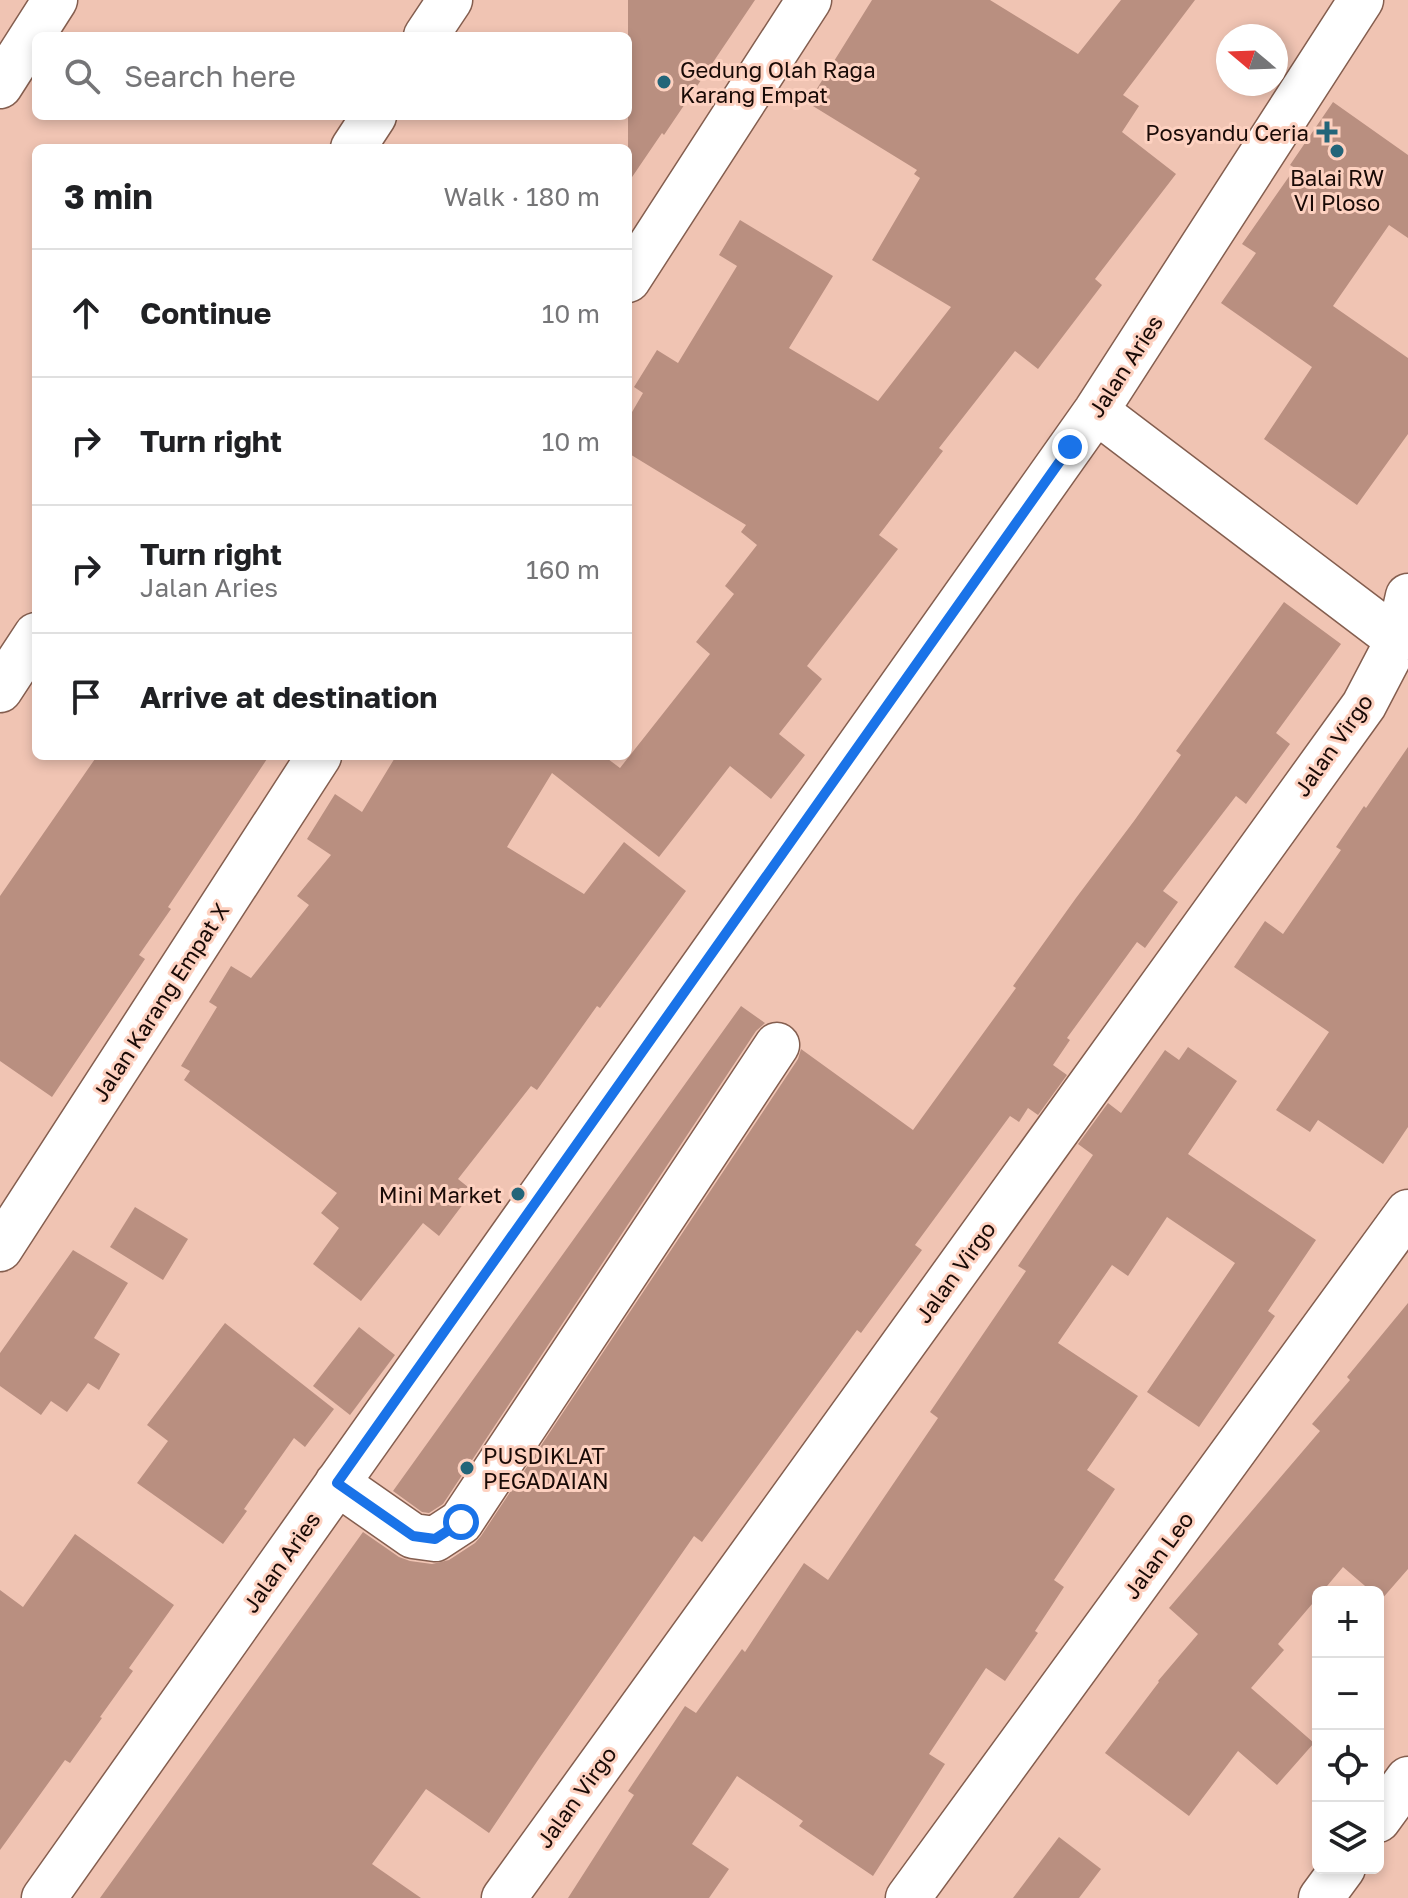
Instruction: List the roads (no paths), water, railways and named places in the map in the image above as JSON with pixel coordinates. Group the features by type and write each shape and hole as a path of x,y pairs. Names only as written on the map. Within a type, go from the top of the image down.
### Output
{"street":[{"path":"35,32 55,0"},
{"path":"429,32 450,0"},
{"path":"632,274 809,0"},
{"name":"Jalan Aries","path":"44,1898 1096,411 1361,0"},
{"path":"0,86 32,36"},
{"path":"356,144 371,120"},
{"path":"1096,411 1398,640"},
{"name":"Jalan Virgo","path":"504,1898 1364,705 1398,640 1408,596"},
{"path":"0,690 32,641"},
{"name":"Jalan Karang Empat X","path":"0,1249 316,760"},
{"path":"337,1483 413,1536 435,1539 461,1522 777,1045"},
{"name":"Jalan Leo","path":"908,1898 1408,1212"},
{"path":"1384,1812 1408,1779"},
{"path":"1321,1898 1339,1874"}],"place":[{"name":"Gedung Olah Raga Karang Empat","path":"664,82"},
{"name":"Posyandu Ceria","path":"1327,132"},
{"name":"Balai RW VI Ploso","path":"1337,151"},
{"name":"Mini Market","path":"518,1194"},
{"name":"PUSDIKLAT PEGADAIAN","path":"467,1468"}]}
